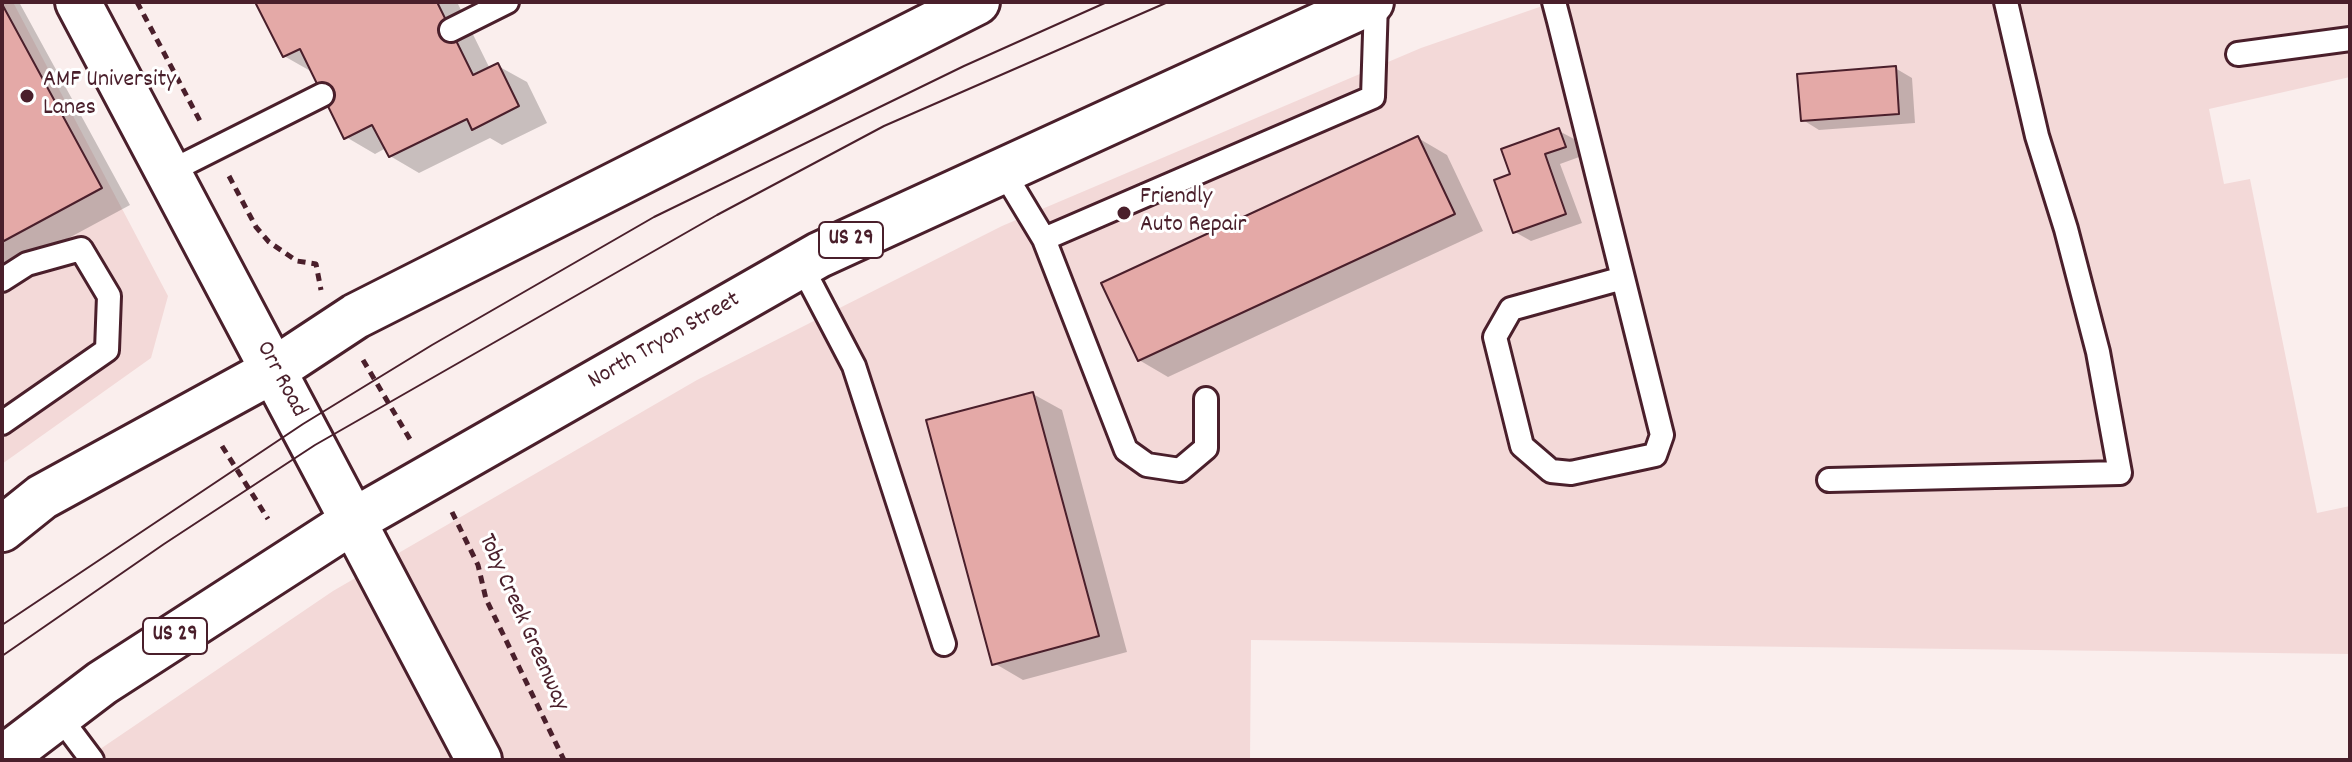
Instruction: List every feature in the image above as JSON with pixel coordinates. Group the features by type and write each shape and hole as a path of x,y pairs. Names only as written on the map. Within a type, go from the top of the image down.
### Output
{"main road":[{"name":"Orr Road","path":"78,2 479,760"},
{"name":"North Tryon Street","path":"2,759 102,683 353,521 801,265 1374,2"},
{"path":"2,529 42,497 274,370 356,316 953,7"}],"lane":[{"path":"451,30 507,2"},
{"path":"1044,239 1373,97 1374,2"},
{"path":"1554,2 1623,278 1662,435 1655,455 1571,473 1551,471 1522,446 1495,337 1511,309 1623,278"},
{"path":"1829,480 2120,473 2098,352 2066,229 2037,136 2006,2"},
{"path":"2238,54 2350,39"},
{"path":"169,172 322,95"},
{"path":"1003,171 1044,239 1126,450 1147,465 1180,470 1206,448 1206,399"},
{"path":"2,280 27,264 81,249 109,296 107,350 2,423"},
{"path":"801,265 854,366 944,644"},
{"path":"59,716 92,760"}],"path":[{"path":"297,261 316,264 318,286"},
{"path":"360,356 416,450"},
{"path":"219,442 268,519"},
{"name":"Toby Creek Greenway","path":"446,501 478,565 486,599 564,760"}],"shaded area":[{"path":"2,2 13,2 168,296 151,358 2,464"},
{"path":"1554,2 2350,2 2350,77 2209,109 2224,184 2250,179 2317,513 2350,506 2350,654 1251,640 1250,760 84,760 333,591 697,380 1002,226 1421,48"}],"building":[{"path":"255,2 437,2 473,75 498,63 519,106 472,130 467,119 389,157 372,125 344,139 300,49 283,57"},
{"name":"AMF University Lanes","path":"2,4 102,188 2,242"},
{"path":"1896,66 1899,114 1801,121 1797,74"},
{"path":"1559,128 1566,147 1545,154 1566,214 1513,233 1494,180 1510,174 1501,149"},
{"path":"1418,136 1455,214 1138,361 1101,283"},
{"path":"1033,392 1099,636 992,665 926,420"}],"tram line":[{"path":"2,625 303,424 432,345 654,217 964,66 1107,2"},
{"path":"2,656 315,445 717,215 884,126 1168,2"}],"place":[{"name":"AMF University Lanes","path":"27,96"},
{"name":"Friendly Auto Repair","path":"1124,213"}]}
